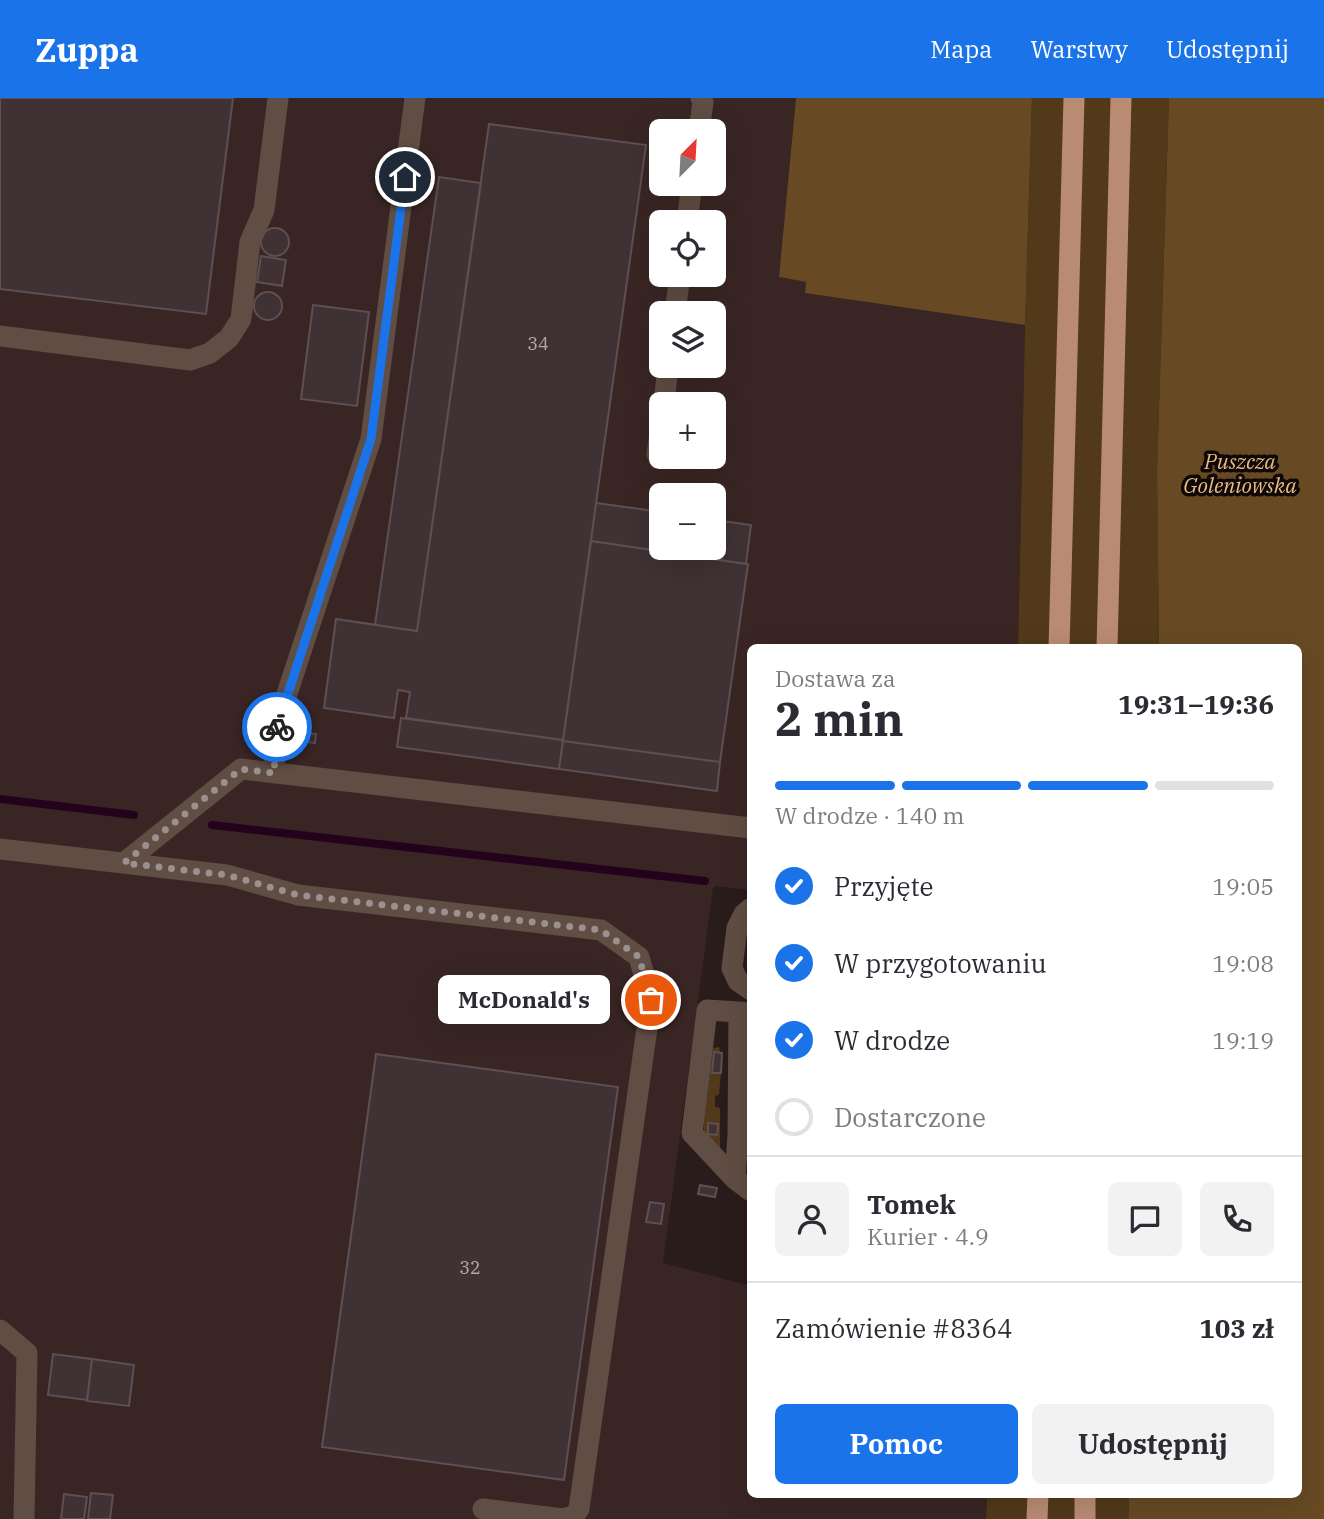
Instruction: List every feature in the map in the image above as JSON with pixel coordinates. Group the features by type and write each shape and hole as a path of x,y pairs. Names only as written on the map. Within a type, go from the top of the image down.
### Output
{"highway":[{"path":"1059,644 1074,98"},
{"path":"1107,644 1121,98"},
{"path":"1037,1519 1038,1498"},
{"path":"1085,1498 1085,1519"}],"lane":[{"path":"0,336 190,359 210,353 229,338 241,319 250,242 264,210 278,98"},
{"path":"274,773 277,724 371,439 415,98"},
{"path":"701,98 701,119"},
{"path":"124,863 241,769 747,828"},
{"path":"0,849 227,875 298,895 601,930 639,957 651,1000 579,1509 574,1516 563,1519 484,1508"},
{"path":"747,911 737,928 732,968 738,981 747,987"},
{"path":"708,1010 745,1012 738,1135 743,1185 692,1133 708,1010"},
{"path":"0,1330 27,1353 24,1519"}],"shaded area":[{"path":"0,98 796,98 779,277 806,282 805,293 1025,325 1018,644 747,644 747,890 713,888 663,1263 747,1285 747,1498 987,1498 986,1519 0,1519"},
{"path":"1032,98 1169,98 1157,470 1159,644 1018,644"},
{"path":"719,1047 720,1052 714,1052 712,1072 721,1073 719,1095 715,1096 715,1107 720,1108 720,1156 705,1135 703,1122 713,1048"},
{"path":"987,1498 1129,1498 1129,1519 986,1519"}],"green space":[{"path":"796,98 1032,98 1025,325 805,293 806,282 779,277"},
{"name":"Puszcza Goleniowska","path":"1169,98 1324,98 1324,1519 1129,1519 1129,1498 1302,1498 1302,644 1159,644 1157,470"}],"building":[{"path":"0,98 233,98 206,314 0,289"},
{"path":"489,124 646,145 563,740 406,718 410,692 398,690 394,718 324,708 336,619 417,631"},
{"path":"439,177 481,183 417,631 375,625"},
{"path":"275,228 285,232 289,242 285,252 275,256 265,252 261,242 265,232"},
{"path":"261,256 286,260 282,286 257,282"},
{"path":"268,292 278,296 282,306 278,316 268,320 258,316 254,306 258,296"},
{"path":"313,305 369,312 357,406 301,399"},
{"path":"596,503 649,510 649,550 591,541"},
{"path":"726,522 751,525 746,564 719,560 726,560"},
{"path":"591,541 649,549 649,560 721,560 748,564 720,762 563,741"},
{"path":"401,718 563,740 559,769 397,747"},
{"path":"300,732 316,734 315,743 299,741"},
{"path":"563,741 720,762 717,791 559,769"},
{"path":"714,1052 722,1053 721,1073 712,1073"},
{"path":"376,1054 618,1087 564,1480 322,1447"},
{"path":"708,1123 718,1124 717,1135 708,1134"},
{"path":"700,1185 717,1188 715,1197 698,1194"},
{"path":"650,1202 664,1204 661,1224 646,1222"},
{"path":"53,1354 92,1359 87,1400 48,1395"},
{"path":"92,1359 134,1365 129,1406 87,1401"},
{"path":"91,1493 113,1495 110,1519 88,1519"},
{"path":"64,1494 87,1497 84,1519 61,1519"}],"waterway":[{"path":"0,799 134,815"},
{"path":"212,825 705,881"}],"way so far":[{"path":"277,727 274,773 241,769 124,863 227,875 298,895 601,930 639,957 651,1000"}],"place":[{"name":"McDonald's","path":"651,1000"}],"route":[{"path":"277,727 371,439 405,177"}]}
